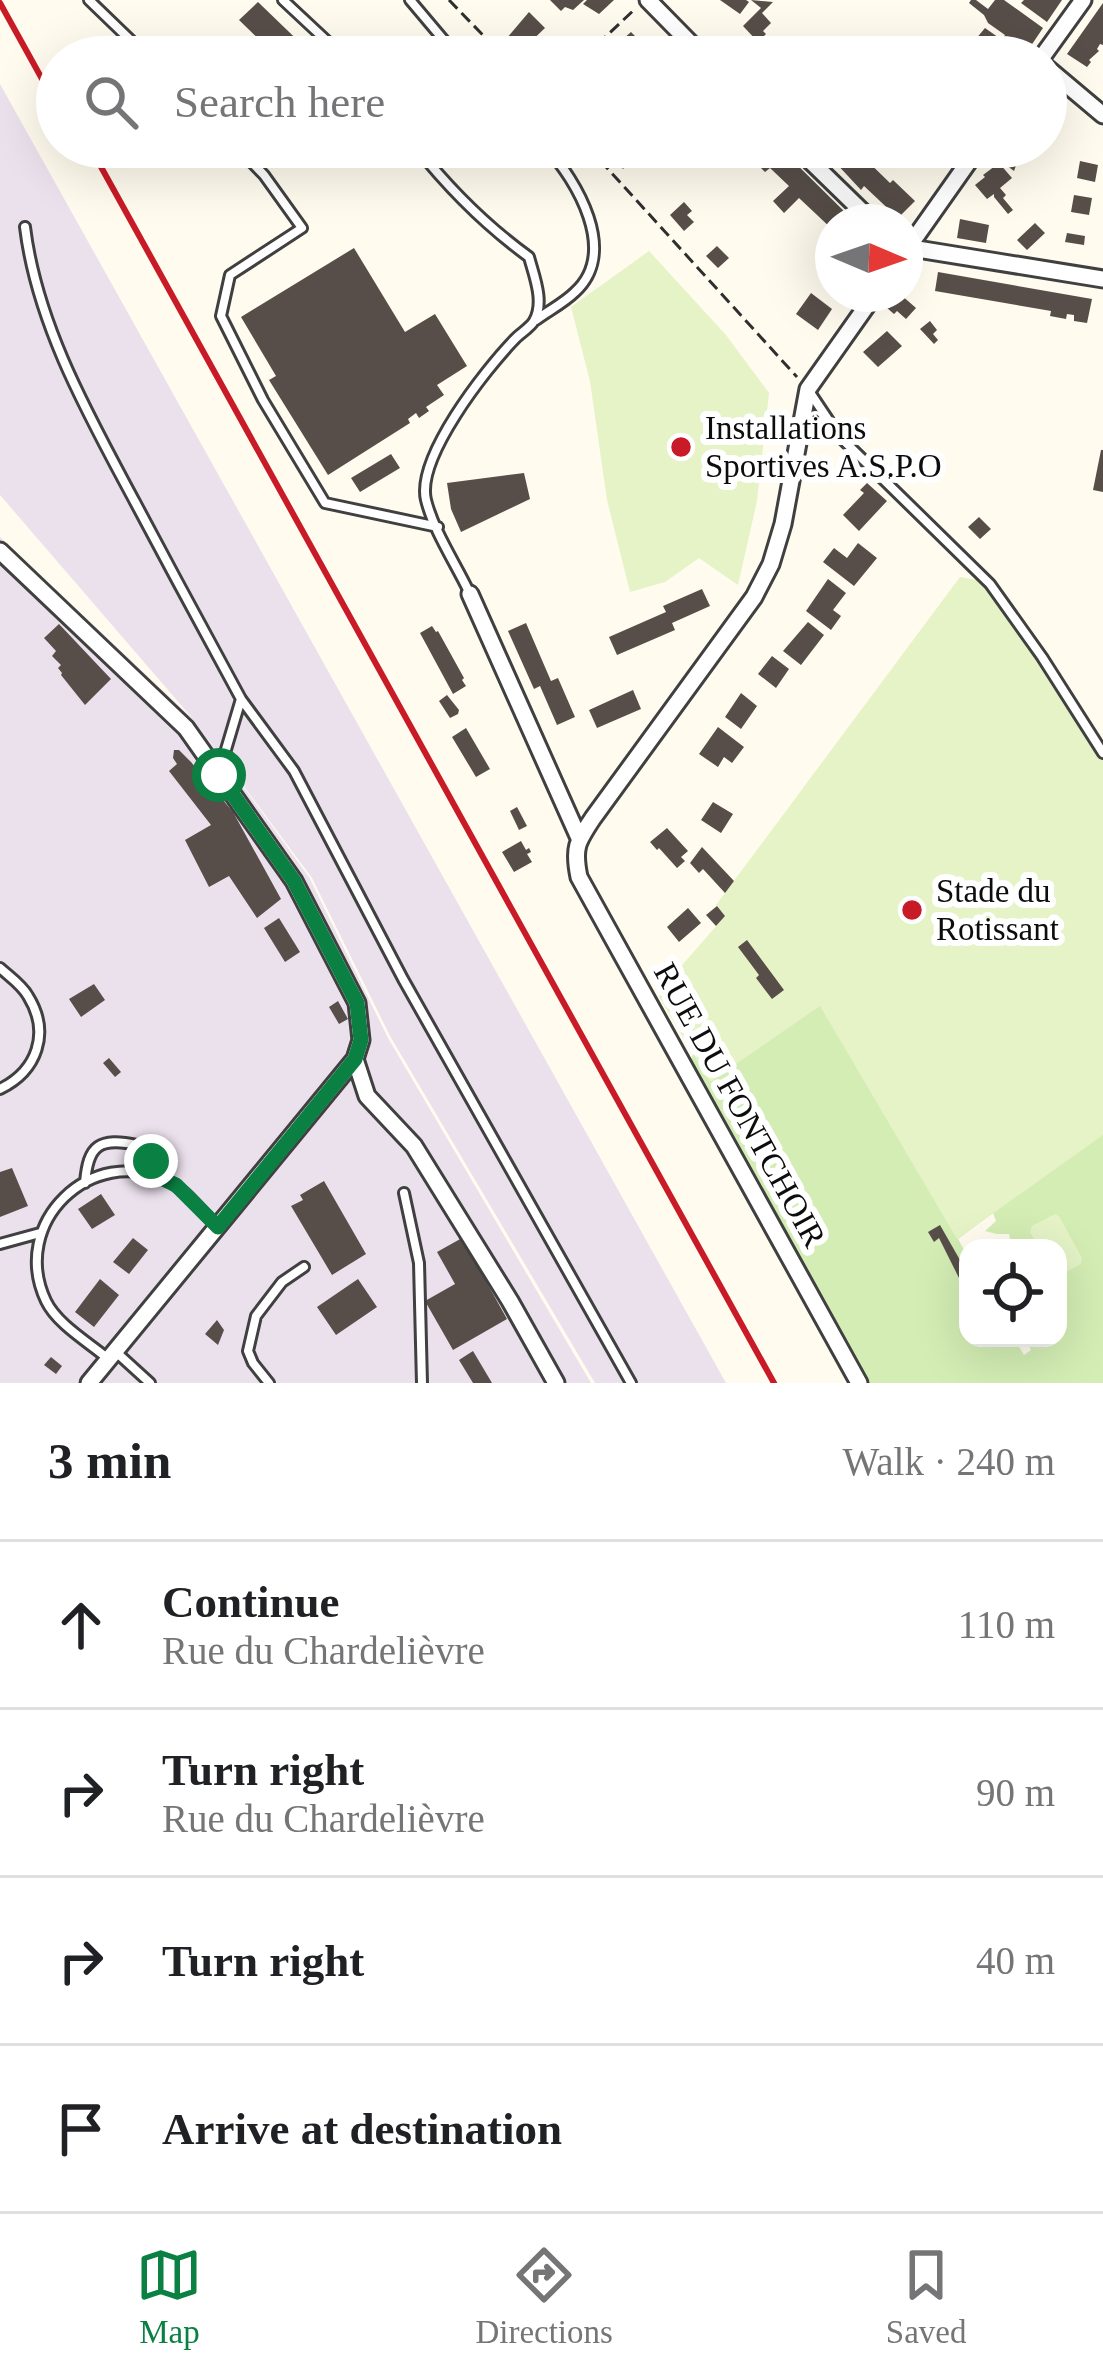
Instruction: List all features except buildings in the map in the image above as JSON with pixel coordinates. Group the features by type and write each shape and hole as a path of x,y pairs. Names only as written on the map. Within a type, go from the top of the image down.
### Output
{"street":[{"path":"1057,36 1083,0"},
{"path":"648,1 683,36"},
{"path":"1067,85 1103,115"},
{"path":"818,168 855,204"},
{"path":"923,225 964,168"},
{"path":"923,252 1103,279"},
{"path":"577,846 754,597 771,565 783,524 808,389 862,312"},
{"path":"0,550 185,728 294,881 357,1003 361,1040 355,1059 89,1383"},
{"name":"RUE DU FONTCHOIR","path":"470,594 577,846 580,877 859,1383"},
{"path":"355,1059 367,1096 414,1146 556,1383"}],"lane":[{"path":"89,0 126,36"},
{"path":"283,0 322,36"},
{"path":"410,0 440,36"},
{"path":"257,168 302,228 230,275 221,316 263,400 325,503 438,527"},
{"path":"432,168 493,231 530,257 539,296 534,320"},
{"path":"470,594 425,498 427,475 467,396 534,320 579,290 594,262 594,236 580,194 561,168"},
{"path":"26,226 44,310 90,419 241,699 294,771 403,979 632,1383"},
{"path":"808,389 839,436 990,584 1103,753"},
{"path":"219,775 241,699"},
{"path":"0,968 27,994 38,1030 36,1054 28,1069 0,1089"},
{"path":"85,1183 92,1151 119,1142 144,1150 161,1178"},
{"path":"150,1383 54,1314 46,1303 36,1262 41,1232 70,1192 102,1174 118,1172 176,1185 218,1227"},
{"path":"404,1193 419,1263 422,1383"},
{"path":"0,1244 41,1232"},
{"path":"269,1383 248,1351 256,1316 282,1282 304,1268"}],"path":[{"path":"449,0 484,36"},
{"path":"606,36 648,1"},
{"path":"607,168 808,389"}],"shaded area":[{"path":"0,84 36,148 36,168 47,168 726,1383 595,1383 390,1036 312,878 196,722 309,877 388,1038 591,1383 0,1383 0,537 193,719 0,495"}],"green space":[{"name":"Installations Sportives A.S.P.O","path":"649,251 726,335 769,393 757,501 738,585 699,558 665,582 630,592 607,500 590,381 571,307"},
{"name":"Stade du Rotissant","path":"960,577 982,581 989,588 1103,760 1103,1135 957,1239 820,1006 710,1082 659,997 725,916 716,905"},
{"path":"784,990 1103,1051 1103,1383 868,1383 689,1065 694,1052"},
{"path":"1059,1216 1081,1264 1067,1271 1067,1239 1034,1239 1032,1226"}],"railway":[{"path":"0,3 36,68"},
{"path":"102,168 774,1383"}],"place":[{"name":"Installations Sportives A.S.P.O","path":"681,447"},
{"name":"Stade du Rotissant","path":"912,910"}],"route":[{"path":"151,1161 161,1178 176,1185 218,1227 355,1059 361,1040 357,1003 294,881 219,775"}]}
